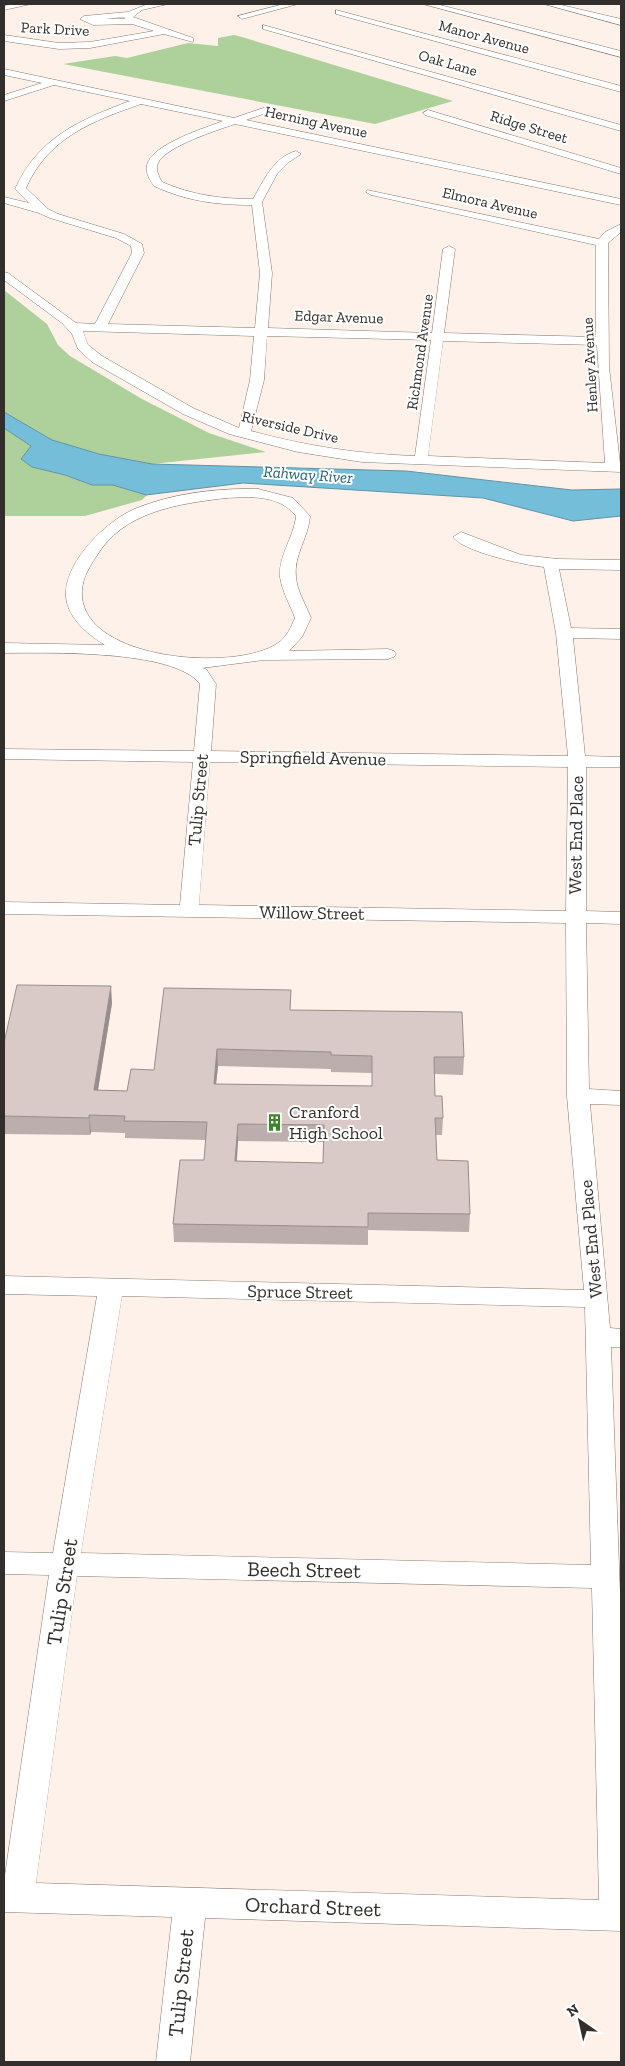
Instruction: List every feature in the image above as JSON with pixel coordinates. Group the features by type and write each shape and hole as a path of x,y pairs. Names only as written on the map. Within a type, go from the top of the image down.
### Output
{"street":[{"name":"Park Drive","path":"4,8 27,4"},
{"path":"164,4 140,9 131,18 164,32 190,40"},
{"path":"242,16 294,4"},
{"path":"427,4 621,54"},
{"path":"548,4 621,22"},
{"name":"Manor Avenue","path":"339,12 621,89"},
{"name":"Oak Lane","path":"266,27 621,128"},
{"name":"Park Drive","path":"4,38 59,46 90,46 164,32"},
{"name":"Herning Avenue","path":"4,72 621,202"},
{"path":"4,98 53,82"},
{"path":"44,211 20,189 25,174 35,160 67,133 106,114 143,100"},
{"path":"257,202 215,202 188,197 158,184 152,170 153,162 169,147 269,109"},
{"name":"Ridge Street","path":"428,113 621,171"},
{"path":"244,434 257,380 266,273 257,202 273,174 285,160 296,154"},
{"name":"Elmora Avenue","path":"371,192 602,243"},
{"path":"4,200 120,236 136,244 138,248 100,327"},
{"path":"602,243 609,234 621,227"},
{"name":"Henley Avenue","path":"602,243 607,263 603,341 607,394 617,467"},
{"name":"Richmond Avenue","path":"421,460 450,249"},
{"name":"Riverside Drive","path":"4,275 74,327 82,346 97,359 188,412 244,434 326,454 362,458 617,467"},
{"name":"Edgar Avenue","path":"74,327 603,341"},
{"path":"607,394 621,395"},
{"path":"226,494 260,494 281,498 294,504 303,516 302,530 291,558 288,577 303,618 295,636 283,647 227,670 208,688 207,681 200,673 173,662 127,648 93,629 76,606 73,590 75,582 94,545 113,528 134,514 163,503 226,494"},
{"path":"461,537 498,554 552,565 621,565"},
{"name":"West End Place","path":"552,565 564,633 577,761 578,1096 597,1299 610,1337 605,1577 618,1916"},
{"path":"564,633 621,634"},
{"path":"4,648 104,649 173,662 217,662 259,656 388,654"},
{"name":"Tulip Street","path":"189,912 208,688"},
{"name":"Springfield Avenue","path":"4,754 621,762"},
{"name":"Willow Street","path":"4,908 621,918"},
{"path":"578,1096 621,1098"},
{"name":"Spruce Street","path":"4,1285 597,1299"},
{"name":"Tulip Street","path":"11,1897 111,1287"},
{"name":"Beech Street","path":"4,1562 605,1577"},
{"name":"Orchard Street","path":"11,1897 618,1916"},
{"name":"Tulip Street","path":"173,2062 190,1903"}],"green space":[{"path":"234,35 453,101 375,124 63,64 115,56 127,58 188,43 218,46 218,38"},
{"path":"4,290 47,324 58,345 70,356 142,399 209,433 266,452 152,464 147,495 142,500 85,516 4,516 4,428 31,446 21,459 32,467 65,475 92,485 113,485 146,495 151,464 99,454 52,440 4,412"}],"water":[{"name":"Rahway River","path":"4,412 52,440 99,454 152,464 406,471 572,490 621,489 621,516 573,521 483,498 243,483 146,495 113,485 92,485 65,475 32,467 21,459 31,446 4,428"}],"building":[{"name":"Cranford High School","path":"17,985 111,986 94,1090 127,1091 131,1069 154,1070 164,988 291,990 290,1010 462,1012 464,1057 434,1057 435,1096 442,1096 443,1118 435,1118 437,1160 468,1161 470,1214 368,1213 368,1227 173,1224 180,1160 204,1160 207,1122 124,1121 125,1116 89,1115 89,1118 4,1116 4,1043","holes":["217,1049 331,1052 331,1055 372,1056 372,1086 214,1084","238,1124 324,1125 323,1163 235,1161"]}],"place":[{"name":"Cranford High School","path":"275,1122"}]}
